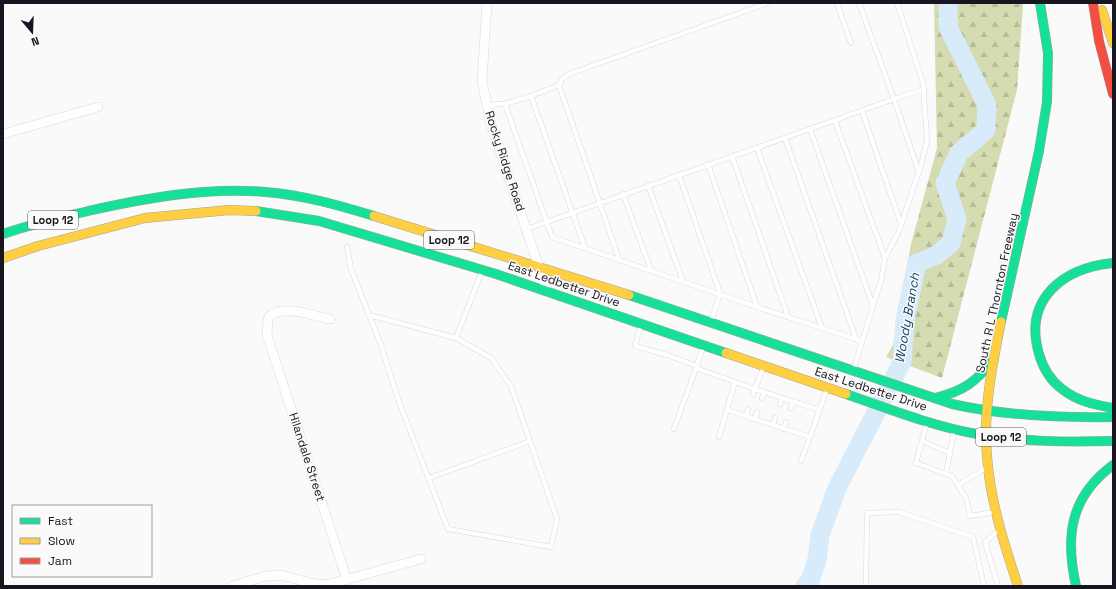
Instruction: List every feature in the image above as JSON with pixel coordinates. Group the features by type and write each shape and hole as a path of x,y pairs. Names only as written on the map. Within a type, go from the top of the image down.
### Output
{"main road":[{"name":"South R L Thornton Freeway","path":"1018,586 1000,530 996,512 988,467 986,436 987,412 994,359 1044,127 1049,89 1048,51 1040,3"},
{"path":"1093,3 1099,41 1113,94"},
{"path":"1099,3 1113,43"},
{"name":"East Ledbetter Drive","path":"3,258 105,218 141,200 211,191 265,192 323,200 540,266 708,334 831,376 858,398 954,429 986,436 1062,442 1113,441"},
{"path":"319,221 323,200"},
{"name":"East Ledbetter Drive","path":"3,234 28,225 105,218 145,218 229,210 259,211 319,221 482,269 641,323 708,334 764,365 831,376 858,373 932,398 987,412 1063,419 1113,418"},
{"path":"1113,263 1098,263 1083,266 1069,273 1055,284 1045,296 1038,311 1035,327 1035,342 1045,372 1055,384 1067,393 1079,399 1113,408"},
{"path":"932,398 957,394 980,377 994,359"},
{"path":"1076,586 1071,561 1071,543 1075,511 1081,496 1091,482 1102,471 1113,465"}],"street":[{"name":"Rocky Ridge Road","path":"487,3 482,81 487,106 491,124 540,266 547,291"},
{"path":"3,134 98,107"},
{"name":"Hilandale Street","path":"330,319 291,310 274,312 268,319 268,335 347,580"},
{"path":"232,586 266,576 282,575 310,583 326,585 420,559"}],"lane":[{"path":"487,106 505,104 531,96 559,85 562,79 569,74 768,3"},
{"path":"837,3 851,43"},
{"path":"859,3 919,173"},
{"path":"858,373 862,341 881,281 885,258 901,224 919,173 927,140 924,89 919,68 896,3"},
{"path":"559,85 619,259"},
{"path":"527,229 648,185 924,89"},
{"path":"531,96 585,248"},
{"path":"505,104 552,237 862,341"},
{"path":"862,111 901,224"},
{"path":"835,121 885,258"},
{"path":"810,129 873,306"},
{"path":"785,138 856,339"},
{"path":"757,148 822,328"},
{"path":"732,156 788,317"},
{"path":"708,164 757,307"},
{"path":"674,429 697,367 720,293 679,175"},
{"path":"648,185 683,281"},
{"path":"623,194 651,270"},
{"path":"347,247 351,269 448,529 551,547 557,519 511,386 491,358 456,338 369,315"},
{"path":"456,338 482,269"},
{"path":"641,323 635,346 667,355 735,382 820,410"},
{"path":"753,394 764,365"},
{"path":"802,461 831,376"},
{"path":"719,438 735,382"},
{"path":"762,398 764,392"},
{"path":"780,404 782,398"},
{"path":"791,408 793,402"},
{"path":"746,416 748,409"},
{"path":"727,410 810,438"},
{"path":"755,419 757,412"},
{"path":"773,425 775,418"},
{"path":"927,420 916,463 952,476 966,498 970,516 996,512"},
{"path":"784,429 786,422"},
{"path":"946,474 954,429"},
{"path":"429,478 530,441"},
{"path":"922,441 950,452"},
{"path":"958,485 988,467"},
{"path":"866,586 867,513 899,512 973,537 984,586"},
{"path":"998,586 985,542 1000,530"}],"green space":[{"path":"934,3 1022,3 1023,6 1017,90 942,378 886,357 893,345 911,244 937,148"}],"waterway":[{"name":"Woody Branch","path":"805,586 810,581 817,560 820,535 837,488 902,362 905,320 917,263 937,255 951,243 957,219 945,183 959,153 986,130 987,105 948,27 948,3"}],"traffic: fast":[{"path":"1001,322 1039,151 1047,102 1048,53 1040,3"},
{"path":"3,234 24,227 88,211 154,198 198,192 243,191 279,193 334,204 374,216"},
{"path":"256,211 319,221 496,274 726,353"},
{"path":"1113,263 1095,266 1078,272 1063,279 1051,290 1042,302 1037,317 1036,335 1039,354 1043,364 1051,378 1058,385 1074,397 1093,404 1113,408"},
{"path":"629,295 952,404 1012,414 1072,417 1113,417"},
{"path":"935,398 962,389 975,380 994,359"},
{"path":"846,394 927,422 960,431 994,437 1028,440 1113,441"},
{"path":"1076,586 1071,550 1074,519 1079,504 1088,490 1099,477 1113,465"}],"traffic: slow":[{"path":"1102,10 1113,43"},
{"path":"3,258 38,246 145,218 229,210 256,211"},
{"path":"374,216 629,295"},
{"path":"1001,322 987,405 987,456 994,505 1018,586"},
{"path":"726,353 846,394"}],"traffic: jam":[{"path":"1093,3 1099,41 1113,94"}]}
